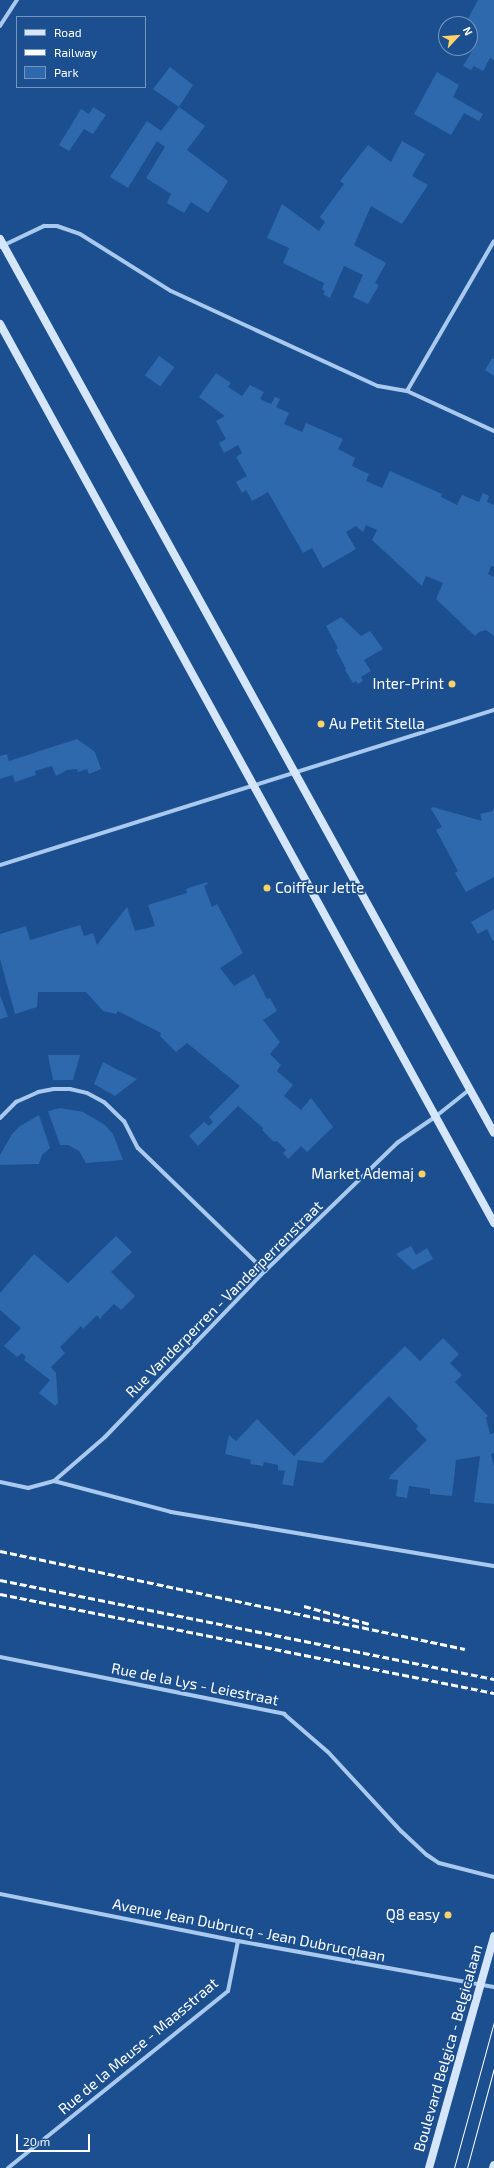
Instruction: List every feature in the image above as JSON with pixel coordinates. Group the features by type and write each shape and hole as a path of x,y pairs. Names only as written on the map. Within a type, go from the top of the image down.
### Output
{"street":[{"path":"0,26 18,0"},
{"path":"494,431 407,391 378,386 171,291 80,234 57,226 44,226 1,244 296,772 469,1090 494,1133"},
{"path":"407,391 494,240"},
{"path":"0,324 494,1223"},
{"path":"0,865 494,710"},
{"path":"0,1118 16,1102 38,1092 54,1089 70,1089 87,1093 104,1102 124,1120 138,1148 265,1271"},
{"name":"Rue Vanderperren - Vanderperrenstraat","path":"54,1480 105,1437 265,1271 397,1143 435,1118 469,1090"},
{"path":"0,1482 28,1488 54,1480 171,1512 494,1566"},
{"name":"Rue de la Lys - Leiestraat","path":"0,1657 284,1714 328,1752 401,1831 427,1855 439,1863 494,1877"},
{"name":"Avenue Jean Dubrucq - Jean Dubrucqlaan","path":"0,1894 238,1941 494,1988"},
{"name":"Boulevard Belgica - Belgicalaan","path":"429,2168 494,1936"},
{"name":"Rue de la Meuse - Maasstraat","path":"8,2168 228,1991 238,1941"},
{"path":"493,2168 494,2164"}],"green space":[{"path":"478,0 494,0 494,60 490,58 483,71 474,66 471,70 463,66 469,56 478,56 478,16 469,16"},
{"path":"170,67 193,85 179,107 153,89"},
{"path":"437,72 459,85 453,97 483,114 479,121 464,113 451,135 414,114"},
{"path":"93,107 106,115 93,134 84,129 69,151 59,145 81,109 89,114"},
{"path":"179,107 205,126 187,150 228,181 208,213 191,202 184,213 167,203 171,194 146,178 165,147 157,141 128,188 110,177 147,121 161,131"},
{"path":"402,141 425,154 412,176 428,185 402,224 371,206 354,245 386,263 375,283 379,285 368,304 353,297 363,275 344,266 330,298 323,294 325,291 322,289 324,283 283,263 289,248 267,238 282,204 319,231 325,222 320,217 344,184 340,181 368,145 391,162"},
{"path":"159,356 174,367 160,387 145,375"},
{"path":"492,358 494,359 494,376 485,370"},
{"path":"216,373 231,383 228,387 242,396 250,385 264,392 260,399 271,404 275,397 280,399 276,407 289,413 284,424 302,432 306,423 343,439 338,449 355,458 352,466 369,474 366,481 382,488 390,471 442,494 441,497 457,505 462,495 479,502 483,493 489,496 487,502 494,505 494,567 491,566 488,574 494,577 494,636 486,630 479,632 475,636 436,599 443,583 426,576 422,586 372,540 377,530 366,525 363,532 356,526 346,532 356,549 323,568 312,548 303,553 268,492 252,501 246,490 242,493 236,482 247,476 236,457 242,453 238,445 224,453 219,443 226,439 216,421 225,416 199,397"},
{"path":"341,617 361,636 370,631 383,649 364,660 371,671 361,677 363,681 358,684 356,681 353,683 345,670 346,669 336,650 338,648 326,626"},
{"path":"77,739 95,752 101,769 89,774 87,769 78,772 77,769 67,770 56,776 52,766 35,771 36,775 15,782 13,775 0,779 0,756 7,754 9,761"},
{"path":"433,807 482,821 480,814 492,811 494,808 494,877 466,892 455,873 458,871 436,830 442,827 431,809"},
{"path":"207,882 208,884 204,886 212,907 217,904 243,953 220,968 234,986 254,974 267,999 270,998 277,1011 263,1020 280,1042 270,1054 281,1065 277,1071 293,1085 284,1096 301,1110 311,1098 333,1127 307,1152 301,1146 288,1159 283,1153 286,1150 277,1141 274,1142 262,1130 263,1128 238,1106 198,1146 189,1136 204,1122 209,1126 213,1122 209,1117 240,1086 187,1043 176,1052 160,1036 161,1033 118,1011 116,1014 103,1011 86,992 38,992 37,1007 15,1014 0,959 0,934 26,926 30,940 80,925 84,936 93,933 97,945 127,907 135,931 155,926 148,905 187,893 186,889"},
{"path":"494,909 493,941 487,929 478,934 471,922"},
{"path":"0,995 8,1017 0,1019"},
{"path":"48,1055 80,1055 73,1080 53,1080"},
{"path":"103,1062 137,1079 115,1096 94,1084"},
{"path":"60,1108 83,1112 105,1125 113,1134 123,1160 86,1163 79,1151 68,1145 60,1145 48,1111"},
{"path":"39,1115 50,1148 42,1155 39,1164 0,1165 0,1155 12,1134 20,1126"},
{"path":"116,1236 132,1252 111,1272 135,1296 121,1310 114,1304 101,1317 101,1320 97,1315 83,1329 81,1326 60,1347 65,1353 51,1367 56,1373 58,1403 55,1406 39,1393 50,1380 24,1360 26,1357 22,1353 17,1357 4,1346 21,1328 0,1310 0,1293 34,1254 68,1283"},
{"path":"411,1246 416,1255 427,1248 433,1259 413,1270 396,1254"},
{"path":"443,1338 459,1354 450,1363 462,1375 455,1382 488,1416 486,1418 490,1434 494,1433 494,1453 491,1454 494,1467 494,1504 474,1502 480,1456 456,1460 452,1496 430,1494 430,1489 409,1486 407,1498 396,1496 398,1480 389,1479 390,1476 427,1440 416,1429 418,1426 389,1396 322,1463 298,1460 293,1486 282,1484 285,1471 278,1470 278,1465 264,1462 263,1466 250,1464 251,1460 225,1454 229,1435 236,1441 257,1419 294,1456 405,1346 420,1361"}],"tram line":[{"path":"454,2168 494,2022"},
{"path":"467,2168 494,2068"}],"railway":[{"path":"0,1551 465,1649"},
{"path":"0,1580 494,1679"},
{"path":"0,1594 494,1693"},
{"path":"304,1606 370,1624"}],"place":[{"name":"Inter-Print","path":"452,684"},
{"name":"Au Petit Stella","path":"321,724"},
{"name":"Coiffeur Jette","path":"267,888"},
{"name":"Market Ademaj","path":"422,1174"},
{"name":"Q8 easy","path":"448,1915"}]}
